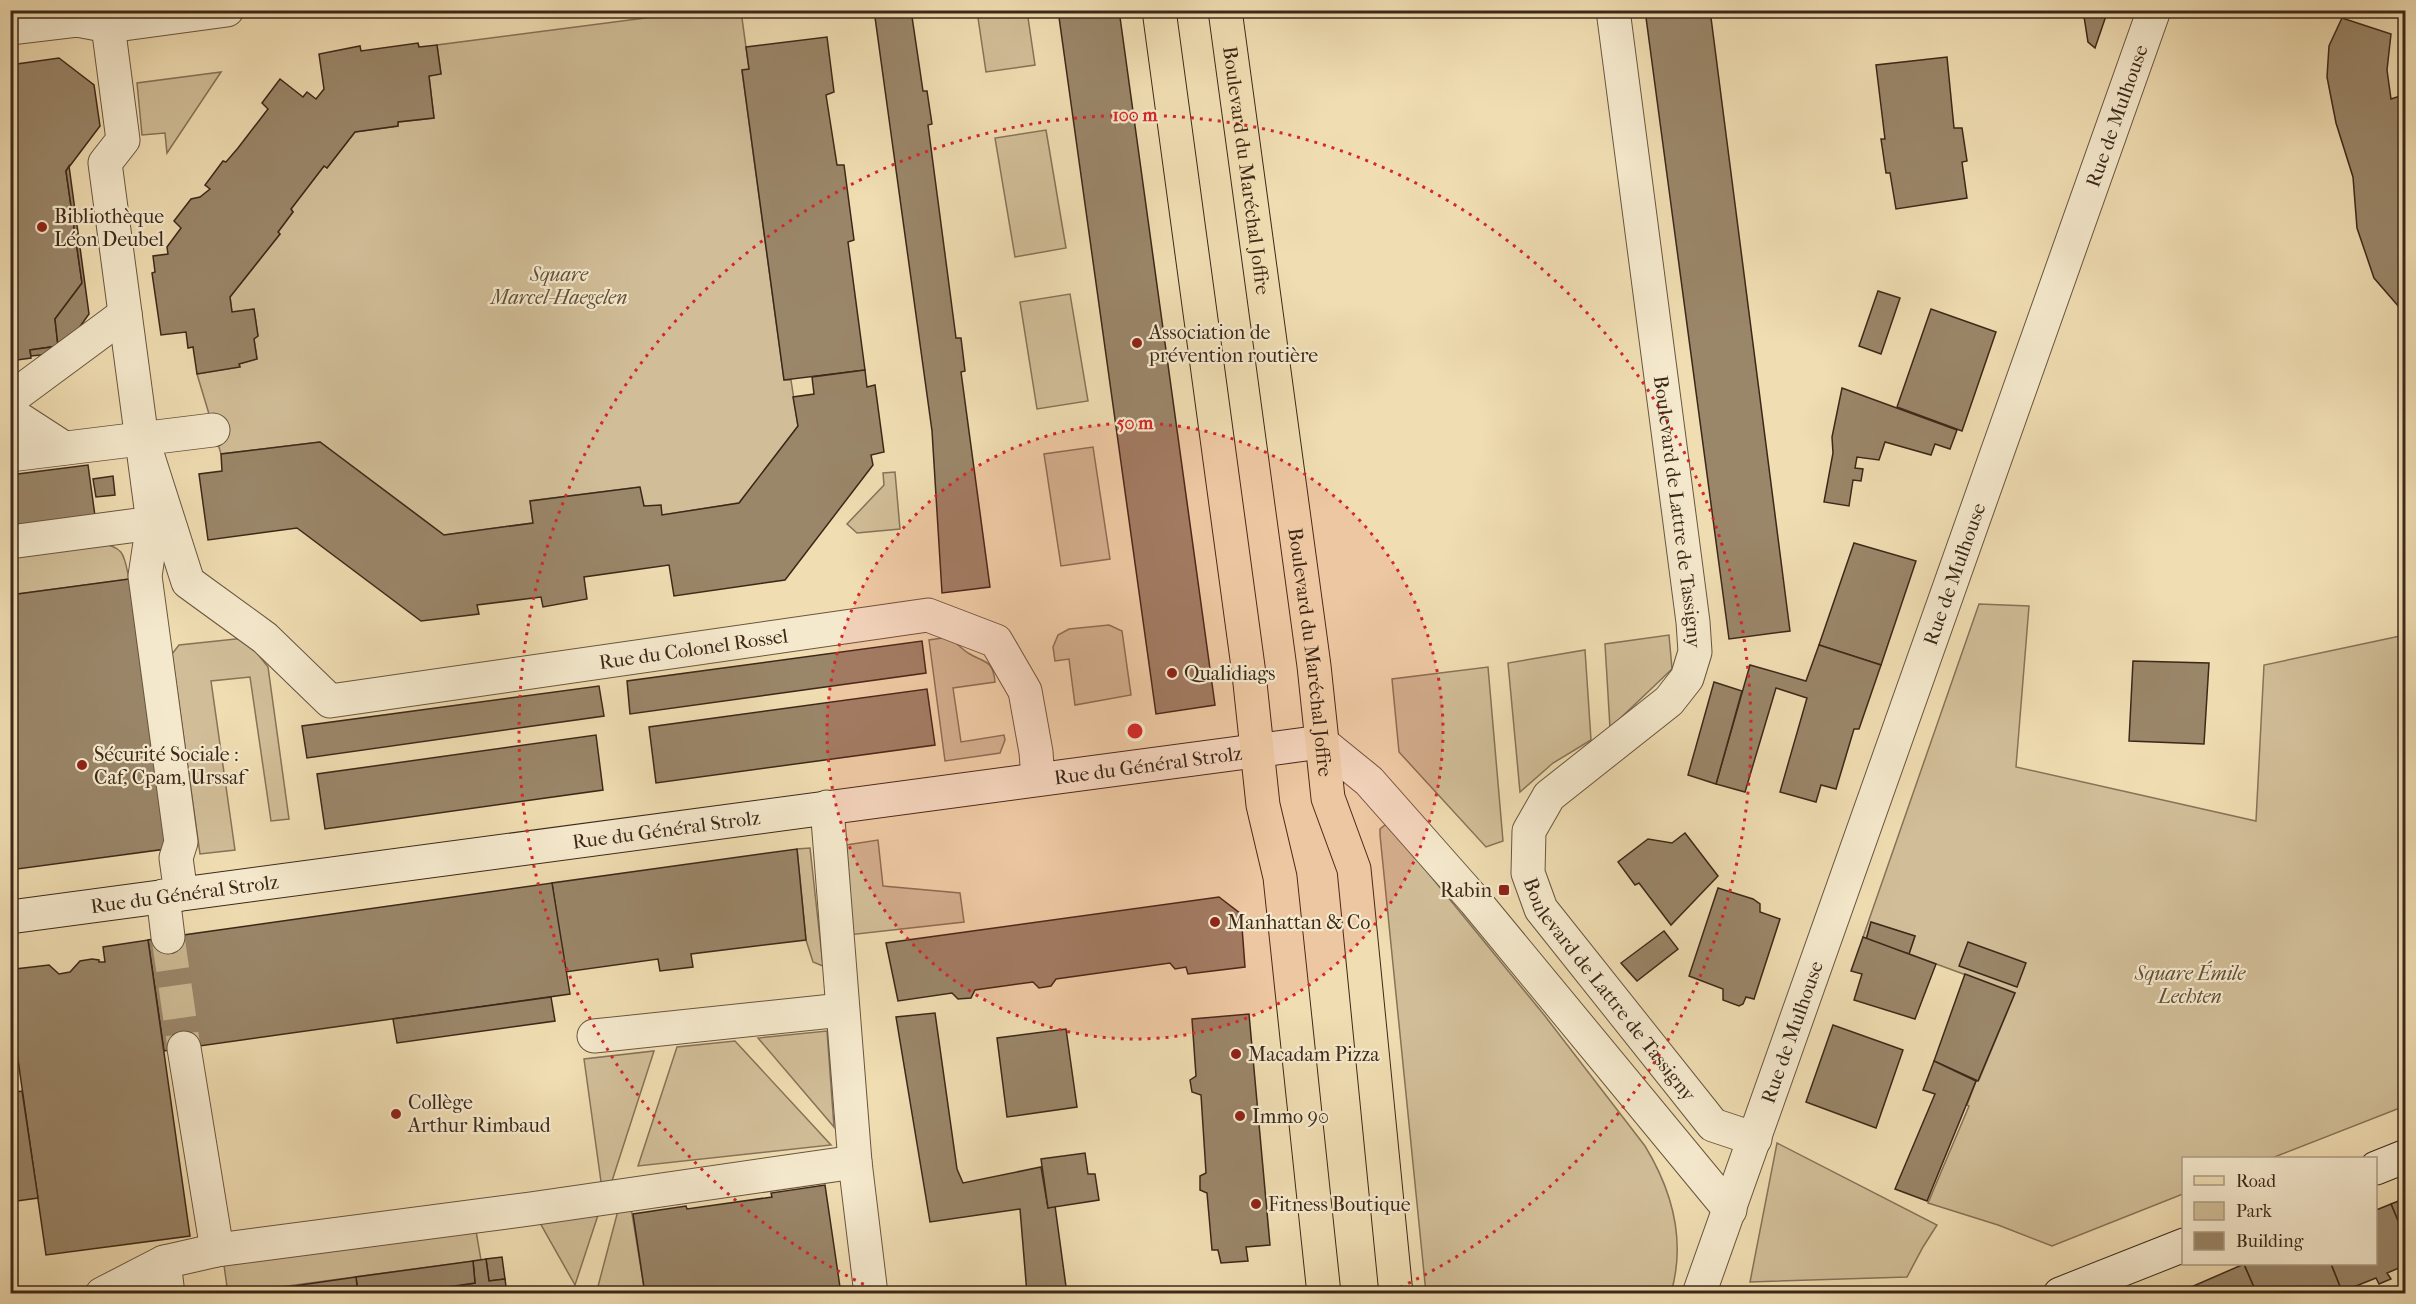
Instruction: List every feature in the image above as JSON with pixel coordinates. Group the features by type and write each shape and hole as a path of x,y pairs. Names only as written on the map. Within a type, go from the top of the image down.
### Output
{"main road":[{"path":"1159,10 1258,749 1263,806 1280,877 1324,1293"},
{"name":"Boulevard du Maréchal Joffre","path":"1225,10 1314,666 1328,798 1354,869 1396,1293"}],"street":[{"path":"10,28 77,20 227,10"},
{"name":"Boulevard de Lattre de Tassigny","path":"1613,10 1693,622 1695,652 1687,678 1669,701 1549,796 1529,831 1528,873 1541,909 1713,1125 1755,1139"},
{"name":"Rue de Mulhouse","path":"1699,1293 2154,10"},
{"path":"107,18 123,140 105,163 142,438 162,526 145,576 182,842 176,858 168,937"},
{"path":"10,399 125,314"},
{"path":"10,413 64,448"},
{"path":"10,455 213,430"},
{"path":"10,542 162,526"},
{"name":"Rue du Colonel Rossel","path":"162,526 188,582 265,638 330,700 928,615 996,641 1025,691 1036,753 1038,779"},
{"path":"1321,742 1369,781 1446,868 1524,958 1627,1088 1730,1210"},
{"name":"Rue du Général Strolz","path":"10,916 1321,742"},
{"path":"827,807 855,1162 871,1293"},
{"path":"594,1036 842,1010"},
{"path":"184,1048 217,1250"},
{"path":"2377,1168 2406,1156"},
{"path":"102,1293 166,1278 217,1250 530,1209 855,1162"},
{"path":"2060,1293 2182,1246"}],"green space":[{"name":"Square Marcel-Haegelen","path":"699,11 741,11 749,69 742,71 784,380 791,380 798,426 739,503 662,515 644,506 639,487 530,501 533,523 444,535 320,442 221,454 197,374 240,367 239,364 257,359 254,339 258,336 254,309 232,312 230,297 280,234 278,232 293,212 291,209 324,166 327,168 355,132 398,126 398,122 434,118 429,76 441,74 437,45"},
{"path":"977,11 1027,11 1035,65 986,72"},
{"path":"221,72 167,153 165,133 142,135 137,83"},
{"path":"1046,130 1066,248 1015,257 995,138"},
{"path":"1070,294 1088,401 1037,409 1020,302"},
{"path":"1093,447 1110,559 1061,566 1044,454"},
{"path":"895,472 900,529 857,533 847,524 884,485 883,473"},
{"path":"99,543 119,550 124,558 129,579 11,595 10,555"},
{"name":"Square Émile Lechten","path":"1979,604 2029,606 2016,767 2256,821 2264,665 2405,635 2405,1106 2275,1157 2182,1157 2182,1194 2052,1246 1998,1225 1928,1203 1969,1106 1967,1105 1976,1081 1979,1080 2015,993 1909,954 1915,936 1871,922 1866,940 1863,937"},
{"path":"1109,625 1122,631 1131,695 1075,705 1069,659 1055,661 1053,647 1058,635 1069,629"},
{"path":"1669,635 1672,669 1610,728 1605,644"},
{"path":"949,637 968,653 990,665 995,682 953,688 961,742 1004,735 1005,740 1000,753 945,761 929,640"},
{"path":"245,638 268,667 289,819 271,821 250,677 211,681 235,850 200,854 172,654 179,645"},
{"path":"1585,650 1591,740 1553,763 1520,792 1508,663"},
{"path":"1488,667 1503,841 1486,847 1399,752 1392,679"},
{"path":"1389,825 1545,1016 1645,1146 1663,1181 1674,1217 1677,1255 1671,1293 1426,1293 1380,835 1380,829"},
{"path":"878,840 883,886 960,893 964,922 848,935 840,846"},
{"path":"810,848 823,966 813,962 806,940 797,849"},
{"path":"827,1031 834,1127 758,1038"},
{"path":"735,1041 831,1145 638,1166 677,1047"},
{"path":"654,1051 610,1187 602,1189 584,1059"},
{"path":"1777,1143 1937,1225 1907,1277 1750,1282"},
{"path":"630,1202 645,1293 596,1294 620,1203"},
{"path":"601,1206 575,1285 535,1214"},
{"path":"475,1225 481,1260 228,1294 223,1258"}],"building":[{"path":"874,10 911,10 923,91 927,91 932,124 928,125 956,338 961,338 965,371 961,372 990,587 942,593 932,431"},
{"path":"1058,10 1119,10 1215,705 1156,714"},
{"path":"1645,10 1710,10 1790,631 1729,639"},
{"path":"2083,10 2108,10 2095,48 2088,42"},
{"path":"2342,18 2391,34 2387,70 2391,99 2406,94 2406,315 2374,278 2357,228 2353,177 2336,123 2327,77 2329,46"},
{"path":"827,37 834,92 826,95 837,165 844,165 854,240 848,242 865,370 784,380 742,70 749,69 746,47"},
{"path":"418,43 419,47 437,45 441,74 429,76 434,118 398,122 398,126 355,132 327,168 324,166 291,209 293,212 278,232 280,234 230,297 232,312 254,309 258,336 254,339 257,359 239,364 240,367 197,374 193,347 188,348 186,332 161,335 152,273 155,272 153,256 168,254 167,247 181,228 174,221 191,199 200,197 210,189 205,185 268,109 262,103 280,79 303,97 307,92 316,99 324,89 319,54 360,46 361,51"},
{"path":"1947,57 1954,128 1962,128 1967,161 1962,162 1967,198 1896,209 1890,173 1886,173 1881,139 1885,139 1876,65"},
{"name":"Bibliothèque Léon Deubel","path":"59,58 94,85 100,126 66,171 82,283 55,319 58,346 30,350 31,358 10,361 10,65"},
{"path":"69,166 89,314 61,353 31,356 30,350 58,346 55,319 82,283 66,171"},
{"path":"1878,291 1900,298 1881,354 1859,346"},
{"path":"1931,309 1996,332 1962,431 1897,407"},
{"path":"865,370 867,387 875,385 884,452 871,455 873,465 785,580 674,596 669,565 584,577 587,599 543,607 541,597 477,605 479,614 421,621 297,528 208,540 199,474 222,471 221,454 320,442 444,535 533,523 530,501 640,487 644,506 661,505 662,515 739,503 798,426 793,397 814,394 812,377"},
{"path":"1842,388 1957,430 1950,449 1935,444 1931,455 1885,442 1879,460 1857,457 1855,468 1863,469 1861,481 1853,480 1849,506 1824,502 1833,453 1832,437"},
{"path":"88,465 95,516 10,527 10,475"},
{"path":"113,476 115,495 96,497 93,479"},
{"path":"1854,543 1916,561 1881,665 1819,645"},
{"name":"Sécurité Sociale : Caf, Cpam, Urssaf","path":"129,579 166,849 10,870 10,595"},
{"path":"922,641 926,673 630,714 627,681"},
{"path":"1819,645 1881,665 1859,729 1854,729 1836,789 1821,785 1816,802 1780,792 1807,698 1776,688 1745,792 1716,784 1750,665 1806,681"},
{"path":"2133,661 2209,663 2204,744 2129,741"},
{"path":"1714,682 1742,691 1716,784 1688,775"},
{"path":"599,686 604,716 307,758 302,726"},
{"path":"927,689 935,745 656,783 649,727"},
{"path":"596,735 603,790 325,829 317,774"},
{"path":"1685,833 1718,876 1671,925 1639,883 1635,885 1618,862 1648,839 1672,843"},
{"path":"797,849 806,940 691,954 693,967 660,971 658,959 565,972 552,883"},
{"path":"552,883 570,994 164,1051 148,940"},
{"path":"1718,888 1753,899 1760,904 1760,912 1780,919 1754,999 1746,997 1743,1004 1739,1006 1723,1000 1723,989 1689,976"},
{"path":"1219,897 1241,914 1245,967 1188,974 1186,967 1175,969 1170,963 1056,979 1051,986 1039,988 1033,982 975,990 971,998 958,999 952,993 898,1001 886,943"},
{"path":"1871,922 1915,936 1909,954 1866,940"},
{"path":"1664,931 1678,949 1637,981 1621,963"},
{"path":"1863,937 1936,964 1915,1019 1854,1000 1862,974 1851,971"},
{"path":"148,940 190,1236 46,1255 10,1004 10,975 15,969 49,965 59,974 70,972 80,961 92,959 105,962 103,947"},
{"path":"1968,942 2026,963 2017,987 1959,966"},
{"path":"1965,974 2015,993 1978,1081 1934,1061"},
{"path":"551,997 555,1021 397,1043 393,1019"},
{"path":"10,1004 16,1046 10,1046"},
{"path":"935,1013 957,1169 963,1183 1041,1167 1048,1208 1055,1206 1067,1294 1027,1294 1020,1209 930,1222 896,1017"},
{"path":"1249,1014 1270,1245 1246,1247 1248,1261 1221,1263 1218,1250 1212,1250 1207,1193 1200,1190 1200,1176 1206,1173 1201,1095 1192,1092 1190,1080 1196,1076 1192,1019"},
{"path":"1833,1025 1903,1050 1876,1128 1806,1102"},
{"path":"1066,1029 1077,1107 1007,1117 997,1038"},
{"path":"1934,1061 1976,1081 1927,1201 1895,1189 1935,1094 1923,1090"},
{"path":"22,1091 38,1198 10,1202 10,1093"},
{"path":"1085,1153 1088,1174 1095,1174 1099,1200 1048,1208 1041,1159"},
{"path":"825,1185 841,1294 645,1294 633,1214 772,1197 771,1193"},
{"path":"2406,1198 2406,1240 2391,1204"},
{"path":"2391,1204 2406,1240 2406,1265 2387,1273 2391,1279 2379,1284 2376,1278 2346,1290 2346,1294 2343,1294 2331,1265 2377,1265 2377,1210"},
{"path":"502,1257 505,1279 489,1281 486,1259"},
{"path":"486,1259 489,1281 505,1279 507,1294 400,1294 475,1283 473,1261"},
{"path":"473,1261 475,1283 400,1294 358,1294 356,1277"},
{"path":"2244,1265 2257,1294 2175,1294"},
{"path":"2244,1265 2331,1265 2343,1294 2257,1294"},
{"path":"356,1277 358,1294 239,1294"},
{"path":"2406,1277 2406,1294 2401,1294 2400,1280"},
{"path":"2357,1286 2359,1294 2347,1294 2346,1290"}],"tunnel":[{"path":"168,937 184,1048"}],"place":[{"name":"Bibliothèque Léon Deubel","path":"42,227"},
{"name":"Association de prévention routière","path":"1137,343"},
{"name":"Qualidiags","path":"1172,673"},
{"name":"Sécurité Sociale : Caf, Cpam, Urssaf","path":"82,765"},
{"name":"Rabin","path":"1504,890"},
{"name":"Manhattan & Co","path":"1215,922"},
{"name":"Macadam Pizza","path":"1236,1054"},
{"name":"Collège Arthur Rimbaud","path":"396,1114"},
{"name":"Immo 90","path":"1240,1116"},
{"name":"Fitness Boutique","path":"1256,1204"}]}
